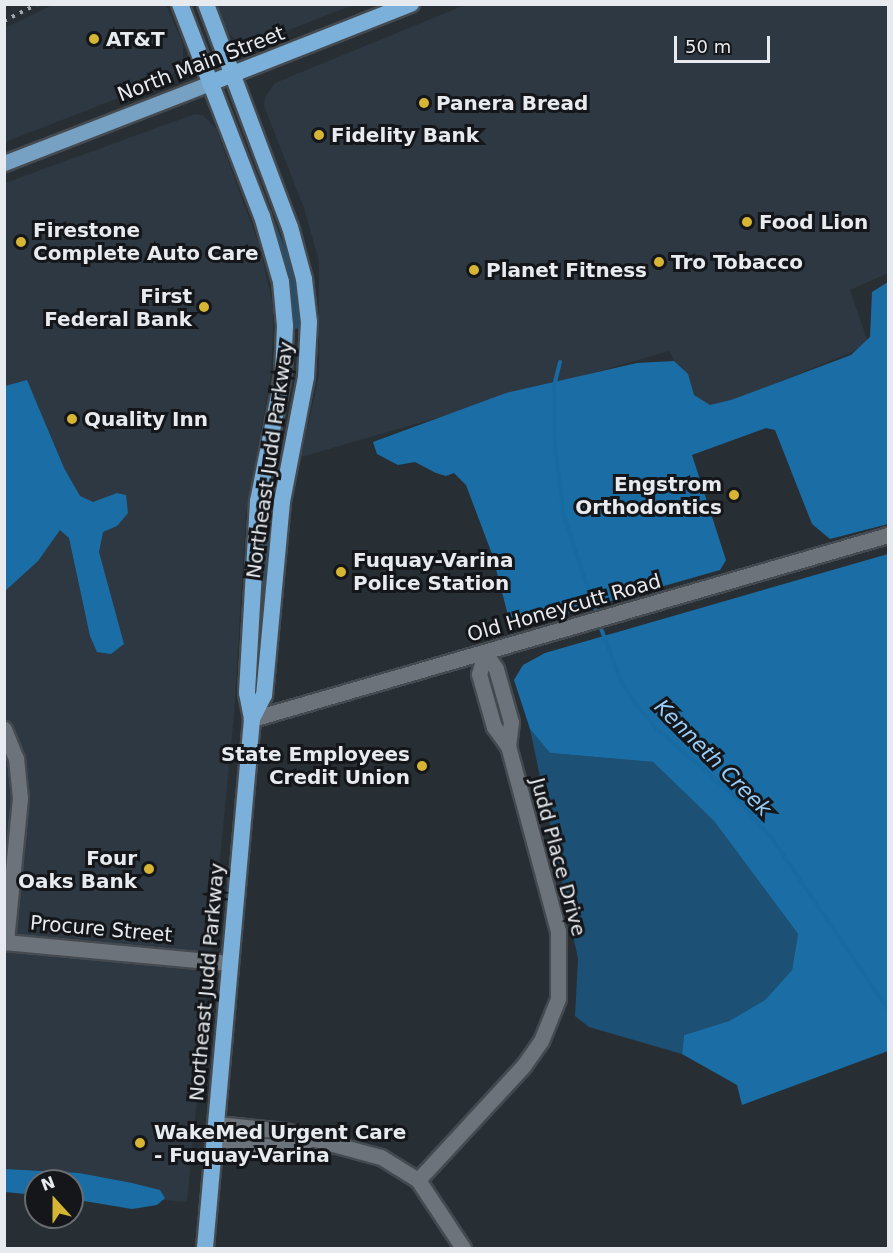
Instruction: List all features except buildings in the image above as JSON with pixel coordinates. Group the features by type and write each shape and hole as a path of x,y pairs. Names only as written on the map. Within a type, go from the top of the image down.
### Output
{"highway":[{"name":"Northeast Judd Parkway","path":"180,4 274,254 284,306 285,350 258,501 247,693 252,719 205,1248"},
{"name":"Northeast Judd Parkway","path":"206,4 282,204 304,279 309,350 282,502 264,695 252,719"},
{"name":"North Main Street","path":"210,83 411,4"},
{"path":"285,350 293,354 296,362 294,377 301,403"}],"main road":[{"name":"North Main Street","path":"4,163 210,83"}],"street":[{"name":"Old Honeycutt Road","path":"252,719 888,535"},
{"name":"Judd Place Drive","path":"418,1180 524,1065 541,1041 558,999 558,931 508,746 511,722 496,669 485,653"},
{"path":"4,729 16,758 20,798 5,942"},
{"name":"Procure Street","path":"5,942 230,963"},
{"path":"217,1124 285,1131 309,1140 362,1149 418,1180 462,1248"},
{"path":"215,1143 282,1146 309,1140"}],"shaded area":[{"path":"52,5 166,5 183,44 183,64 168,79 5,142 5,28"},
{"path":"214,5 353,5 255,43 240,43 224,30"},
{"path":"465,5 888,5 888,273 850,290 869,345 703,413 669,351 301,457 319,376 319,261 304,208 264,106 265,97 275,83"},
{"path":"195,114 203,115 216,129 259,244 273,305 271,374 246,514 234,714 187,1202 84,1194 84,1169 24,1169 24,1184 5,1188 5,183"},
{"path":"233,115 295,274 301,328 293,329 279,244"},
{"path":"888,282 888,524 830,539 812,524 775,430 766,428 692,455 726,560 720,570 520,627 510,623 492,554 466,485 454,473 446,476 415,462 398,465 377,454 373,442 506,393 637,363 674,361 688,374 694,395 710,405 731,400 851,355 870,337 872,292"},
{"path":"27,380 64,468 80,496 93,502 117,493 126,495 128,513 117,526 103,532 99,552 124,644 111,654 97,652 90,636 69,538 60,530 38,561 5,591 5,386"},
{"path":"270,475 278,476 263,615 259,615"},
{"path":"888,554 888,1051 742,1105 737,1085 682,1054 684,1035 729,1021 765,1000 792,970 798,934 714,821 653,762 550,753 530,729 514,680 523,665 545,653"},
{"path":"530,729 550,753 653,762 714,821 798,934 792,970 765,1000 729,1021 684,1035 682,1054 589,1027 575,1016 578,959"},
{"path":"4,1169 24,1170 24,1194 5,1192"},
{"path":"84,1174 160,1190 165,1198 157,1205 132,1209 84,1201"}],"waterway":[{"name":"Kenneth Creek","path":"560,362 554,386 555,446 564,516 597,616"},
{"name":"Kenneth Creek","path":"599,623 620,679 636,705 657,729 732,794 771,837 888,1009"}],"railway":[{"path":"4,21 37,4"}],"place":[{"name":"AT&T","path":"94,39"},
{"name":"Panera Bread","path":"424,103"},
{"name":"Fidelity Bank","path":"319,135"},
{"name":"Food Lion","path":"747,222"},
{"name":"Firestone Complete Auto Care","path":"21,242"},
{"name":"Tro Tobacco","path":"659,262"},
{"name":"Planet Fitness","path":"474,270"},
{"name":"First Federal Bank","path":"204,307"},
{"name":"Quality Inn","path":"72,419"},
{"name":"Engstrom Orthodontics","path":"734,495"},
{"name":"Fuquay-Varina Police Station","path":"341,572"},
{"name":"State Employees Credit Union","path":"422,766"},
{"name":"Four Oaks Bank","path":"149,869"},
{"name":"WakeMed Urgent Care - Fuquay-Varina","path":"140,1143"}]}
